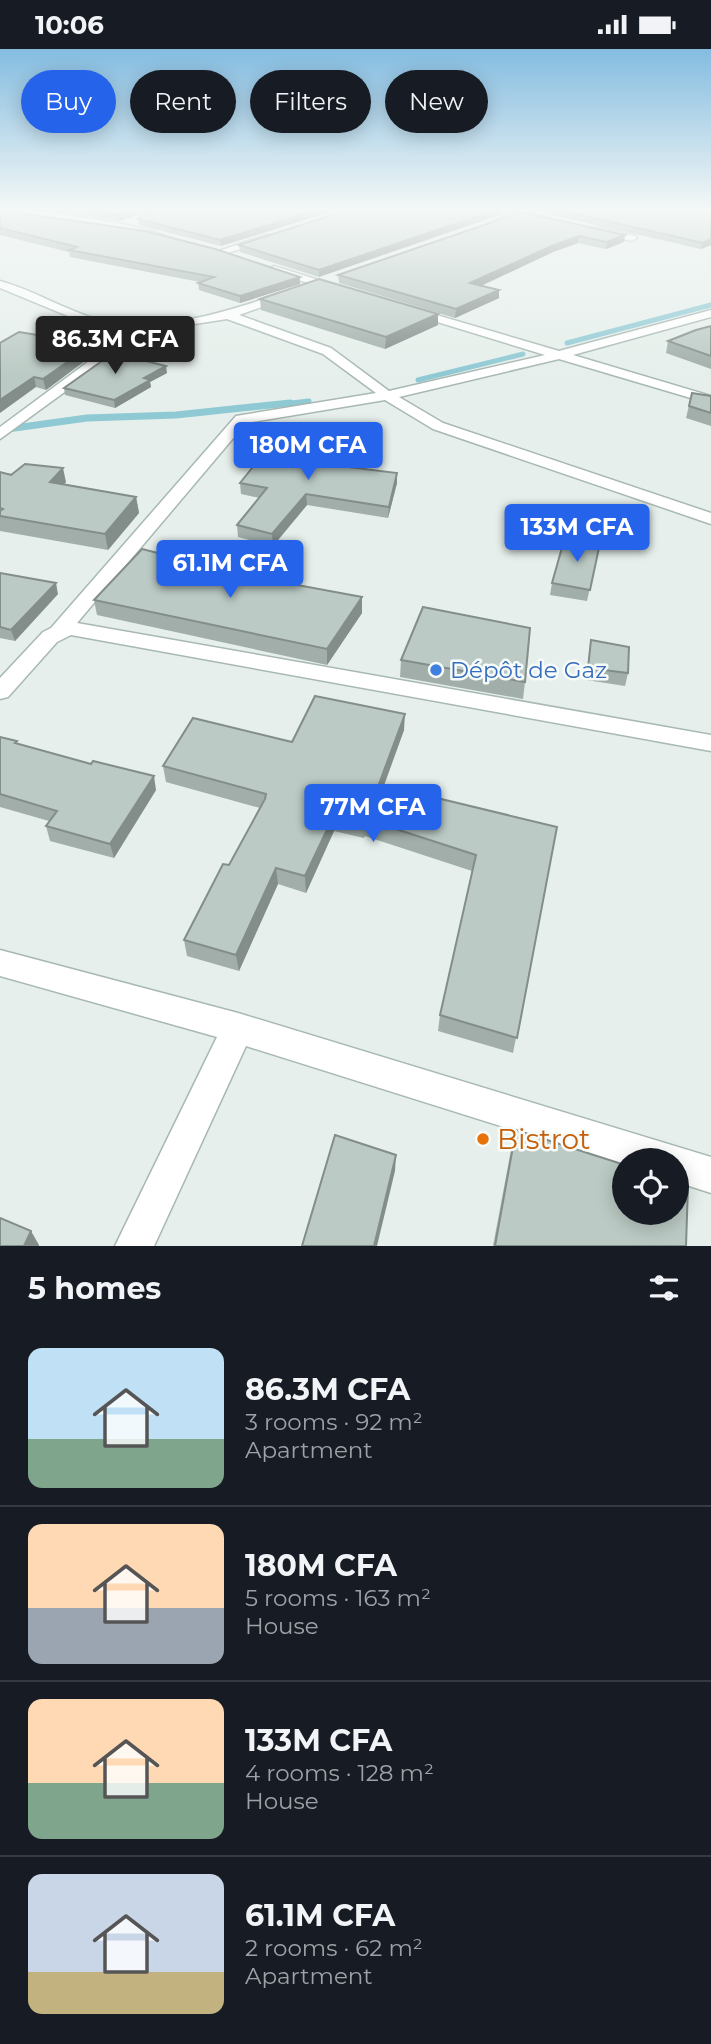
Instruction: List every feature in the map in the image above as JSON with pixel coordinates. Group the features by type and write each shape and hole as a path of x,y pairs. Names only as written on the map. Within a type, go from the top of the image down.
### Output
{"street":[{"path":"258,264 345,291"},
{"path":"306,288 345,275"},
{"path":"1,284 96,323 146,328 228,315 293,293"},
{"path":"396,307 711,400"},
{"path":"0,692 60,630 241,419 314,411 388,397 562,356 711,313"},
{"path":"228,315 327,351 388,397 438,426 711,519"},
{"path":"0,434 109,353 139,339 146,328"},
{"path":"694,395 711,389"},
{"path":"60,630 68,628 711,744"},
{"path":"0,964 238,1028 626,1148"},
{"path":"134,1246 238,1028"},
{"path":"689,1168 711,1175"}],"building":[{"path":"143,264 260,264 300,277 240,296 198,283 214,277"},
{"path":"299,264 337,264 319,270"},
{"path":"371,264 512,264 470,283 499,290 456,309 338,275"},
{"path":"319,279 438,314 386,337 260,299"},
{"path":"711,326 711,356 668,341 696,330"},
{"path":"19,332 93,344 43,379 34,377 0,400 0,343"},
{"path":"116,351 141,355 134,358 166,366 144,378 150,380 114,400 64,388"},
{"path":"692,393 711,396 711,413 689,406"},
{"path":"276,438 337,447 324,464 397,473 389,507 306,494 272,534 237,525 267,488 240,483"},
{"path":"25,464 63,468 50,482 136,497 105,534 0,516 3,509 0,508 0,472 11,475"},
{"path":"565,537 600,543 590,590 552,583"},
{"path":"142,549 248,576 362,597 327,649 94,600"},
{"path":"0,573 56,583 11,630 0,627"},
{"path":"423,607 530,628 525,682 401,660"},
{"path":"591,640 629,647 628,673 588,668"},
{"path":"315,696 405,714 379,784 557,827 517,1038 440,1015 476,855 365,819 364,822 334,815 305,876 276,868 236,955 184,940 223,864 229,865 266,794 163,766 193,718 292,742"},
{"path":"0,737 91,764 93,761 154,776 110,844 46,826 57,811 0,794"},
{"path":"516,1130 612,1161 612,1225 687,1225 686,1246 495,1246"},
{"path":"335,1135 396,1155 374,1246 302,1246"},
{"path":"0,1218 31,1231 24,1246 0,1246"}],"waterway":[{"path":"567,343 711,305"},
{"path":"418,380 523,354"},
{"path":"273,405 309,401"},
{"path":"0,430 87,418 176,415 290,403"}],"place":[{"name":"Dépôt de Gaz","path":"436,670"},
{"name":"Bistrot","path":"483,1139"}]}
